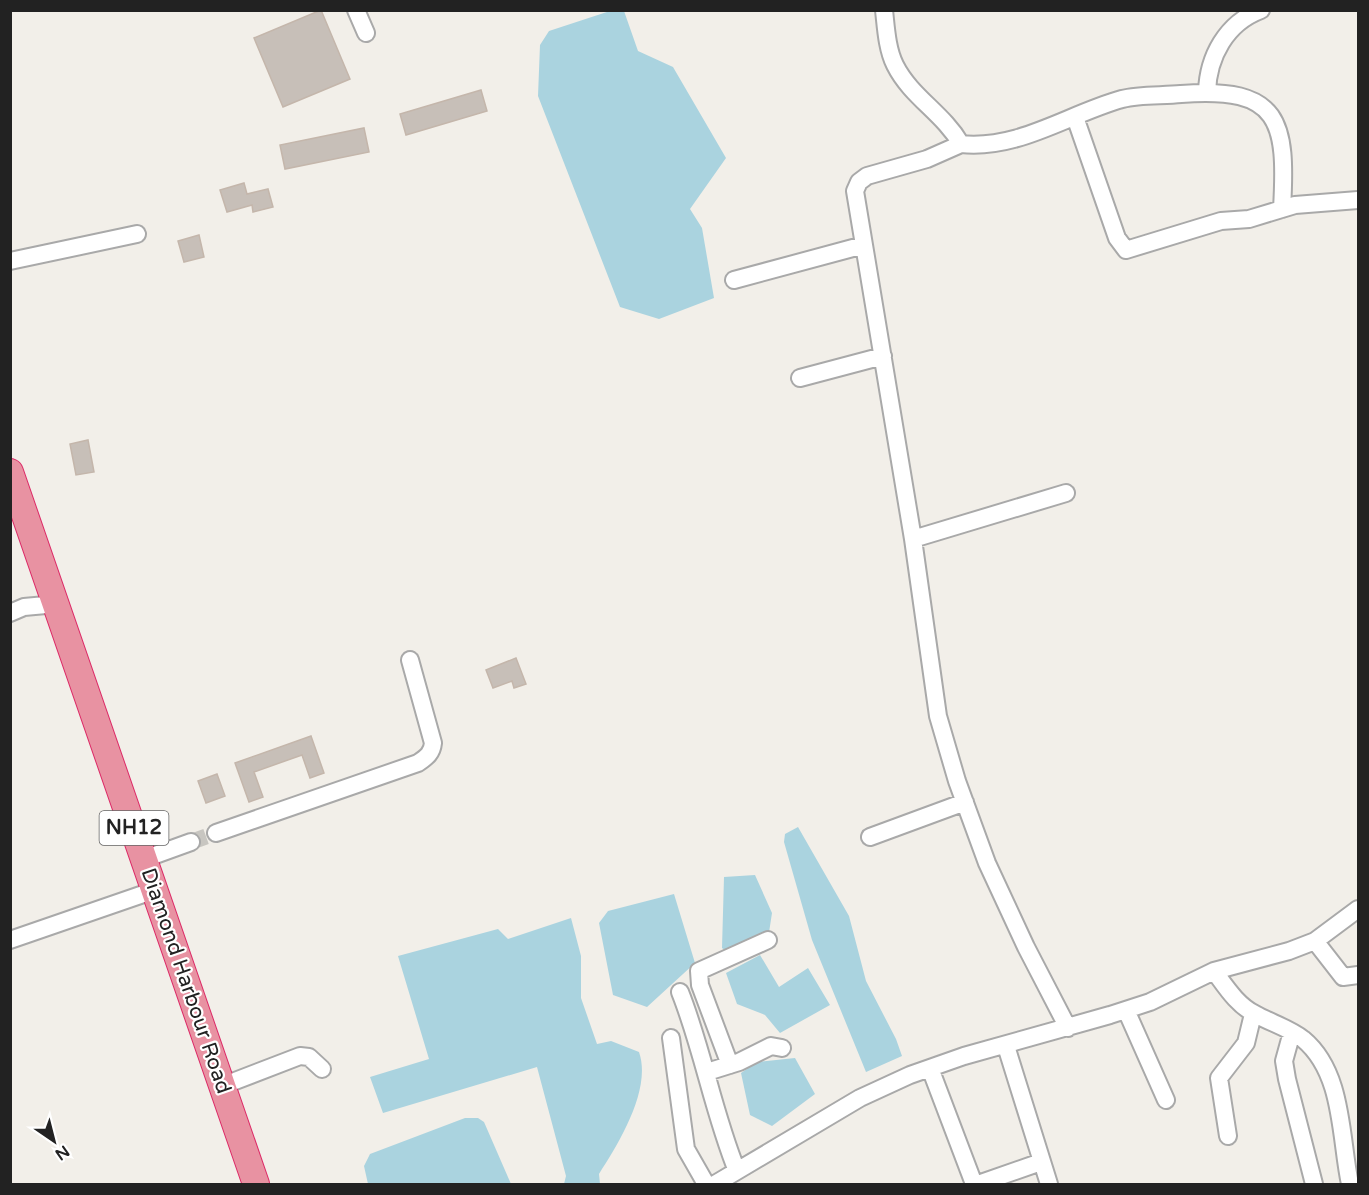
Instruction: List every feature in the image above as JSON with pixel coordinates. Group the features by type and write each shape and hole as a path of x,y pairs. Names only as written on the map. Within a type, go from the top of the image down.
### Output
{"highway":[{"name":"Diamond Harbour Road","path":"10,472 256,1185"}],"street":[{"path":"357,10 366,33"},
{"path":"884,10 894,64 907,84 948,123 961,144"},
{"path":"1207,92 1211,58 1230,30 1260,11"},
{"path":"1068,1028 992,873 965,802 938,716 913,539 855,190 859,182 867,176 927,159 961,144 980,146 1002,142 1125,98 1207,92 1254,101 1264,107 1270,115 1283,143 1282,209"},
{"path":"1075,117 1117,238 1126,250 1215,223 1249,219 1282,209 1359,201"},
{"path":"10,261 137,234"},
{"path":"734,280 864,245"},
{"path":"800,378 883,356"},
{"path":"913,539 1066,493"},
{"path":"10,613 24,607 57,604"},
{"path":"216,833 418,763 428,757 433,742 410,660"},
{"path":"870,837 965,802"},
{"path":"144,858 191,842"},
{"path":"10,940 155,890"},
{"path":"715,1185 860,1098 930,1068 1126,1010 1150,1002 1214,971 1289,951 1315,941 1359,909"},
{"path":"730,1065 700,985 699,971 768,940"},
{"path":"1315,941 1336,971 1343,976 1359,975"},
{"path":"1214,971 1238,1002 1253,1014 1292,1032 1317,1054 1328,1073 1338,1107 1350,1185"},
{"path":"680,992 737,1171"},
{"path":"1126,1010 1166,1100"},
{"path":"1228,1136 1219,1078 1246,1043 1253,1014"},
{"path":"1292,1032 1284,1061 1314,1185"},
{"path":"670,1038 686,1149 706,1185"},
{"path":"707,1072 730,1065 771,1046 782,1048"},
{"path":"1006,1046 1048,1185"},
{"path":"222,1086 300,1056 309,1057 322,1070"},
{"path":"930,1068 976,1185 1041,1162"}],"water":[{"path":"613,10 624,11 638,51 673,67 726,158 690,209 702,228 714,298 659,319 620,307 538,96 540,45 549,31"},
{"path":"798,827 849,916 866,981 896,1039 902,1056 866,1072 812,940 784,842 785,834"},
{"path":"755,875 772,913 768,939 732,956 722,948 724,877"},
{"path":"674,894 695,963 647,1007 613,995 599,923 608,911"},
{"path":"571,918 581,956 581,998 597,1044 611,1041 639,1052 642,1067 637,1099 624,1132 599,1174 600,1184 564,1184 566,1176 537,1067 383,1113 370,1077 429,1059 398,956 498,929 508,939"},
{"path":"760,955 779,987 808,968 830,1005 780,1033 765,1015 737,1004 726,973"},
{"path":"795,1058 815,1094 772,1126 750,1115 741,1073 757,1062"},
{"path":"465,1118 478,1118 484,1122 511,1184 368,1184 364,1166 370,1154"}],"building":[{"path":"321,10 350,79 283,107 254,38"},
{"path":"481,90 487,111 406,135 400,114"},
{"path":"364,128 369,152 285,169 280,145"},
{"path":"244,183 247,194 268,189 273,207 253,212 252,205 227,212 220,190"},
{"path":"199,235 204,257 184,262 178,241"},
{"path":"88,440 94,472 76,475 70,444"},
{"path":"516,658 526,684 514,688 512,681 493,688 486,670"},
{"path":"311,736 324,773 310,778 302,755 254,772 263,797 249,802 235,763"},
{"path":"217,774 225,796 206,803 198,781"}],"tunnel":[{"path":"191,842 216,833"}]}
